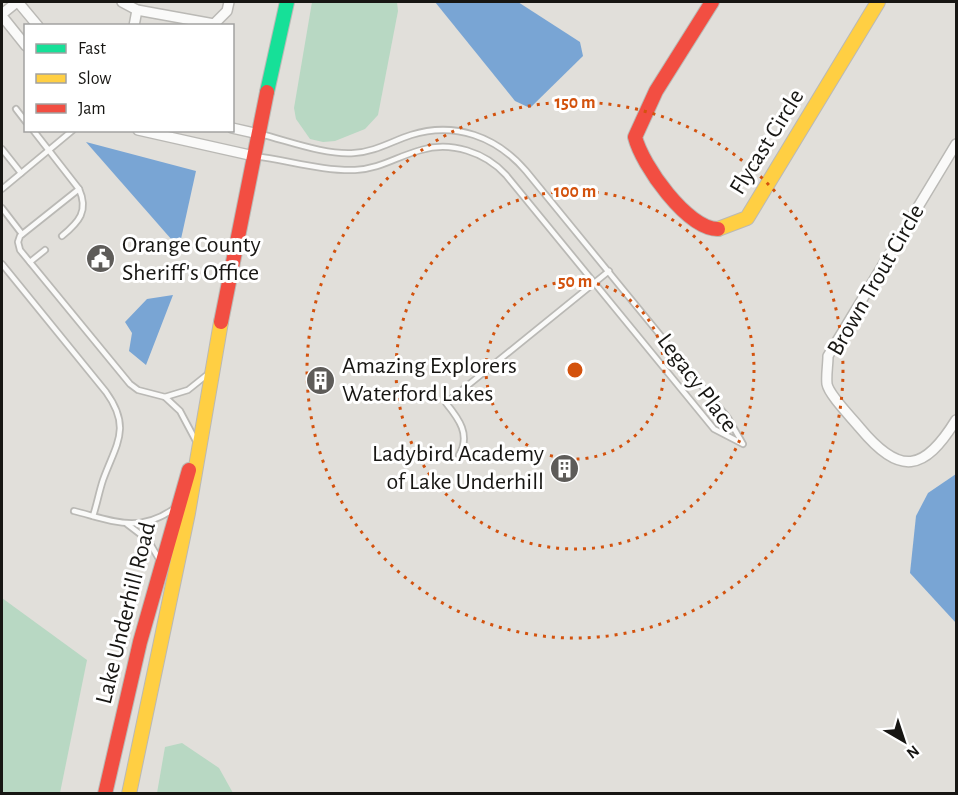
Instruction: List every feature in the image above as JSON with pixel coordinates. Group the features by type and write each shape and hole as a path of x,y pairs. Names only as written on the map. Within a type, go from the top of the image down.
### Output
{"street":[{"path":"24,43 2,15 17,2 36,24"},
{"path":"122,2 137,10 214,24 227,11 229,2"},
{"name":"Lake Underhill Road","path":"129,794 150,684 188,513 212,371 287,2"},
{"name":"Flycast Circle","path":"712,2 644,113 635,137 638,151 685,211 697,224 718,229 734,226 747,218 878,2"},
{"path":"134,24 137,10"},
{"path":"234,129 259,134"},
{"path":"147,132 254,156"},
{"name":"Brown Trout Circle","path":"957,144 828,356 827,386 877,448 897,461 911,462 926,457 942,444 957,420"},
{"name":"Lake Underhill Road","path":"105,794 177,506 198,445"}],"lane":[{"path":"16,109 24,119"},
{"name":"Legacy Place","path":"254,156 353,170 378,167 429,148 451,147 471,152 503,171 714,429 742,444 728,418 609,271 522,165 500,146 483,137 462,131 432,130 411,135 372,150 350,153 259,134"},
{"path":"35,132 79,189 83,203 83,214 63,236"},
{"path":"2,189 71,132"},
{"path":"2,149 21,173"},
{"path":"79,189 22,234 18,243 30,262 132,387 165,397 180,411 198,445"},
{"path":"2,208 22,234"},
{"path":"30,262 45,250"},
{"path":"2,264 106,392 117,411 120,438 103,480 93,516"},
{"path":"459,455 464,432 458,418 447,403 609,271"},
{"path":"165,397 188,390 212,371"},
{"path":"74,512 127,524 149,522 177,506"},
{"path":"127,524 148,540 162,564"}],"green space":[{"path":"312,2 397,2 398,11 378,115 365,129 335,141 323,142 310,139 296,119 294,108"},
{"path":"2,598 87,660 60,793 2,793"},
{"path":"182,743 219,768 233,793 157,793 165,747"}],"water":[{"path":"435,2 518,2 580,42 583,56 530,108 515,101"},
{"path":"86,142 196,171 179,248"},
{"path":"173,295 146,365 129,351 132,333 125,322 147,299"},
{"path":"956,474 956,623 910,573 916,516 928,493"}],"traffic: fast":[{"path":"267,92 287,2"}],"traffic: slow":[{"path":"718,229 747,218 878,2"},
{"path":"129,794 188,513 221,322"}],"traffic: jam":[{"path":"712,2 656,91 635,137 639,149 667,194 693,219 718,229"},
{"path":"221,322 267,92"},
{"path":"105,794 140,642 189,470"}],"place":[{"name":"Orange County Sheriff's Office","path":"101,259"},
{"name":"Amazing Explorers Waterford Lakes","path":"321,380"},
{"name":"Ladybird Academy of Lake Underhill","path":"565,468"}]}
